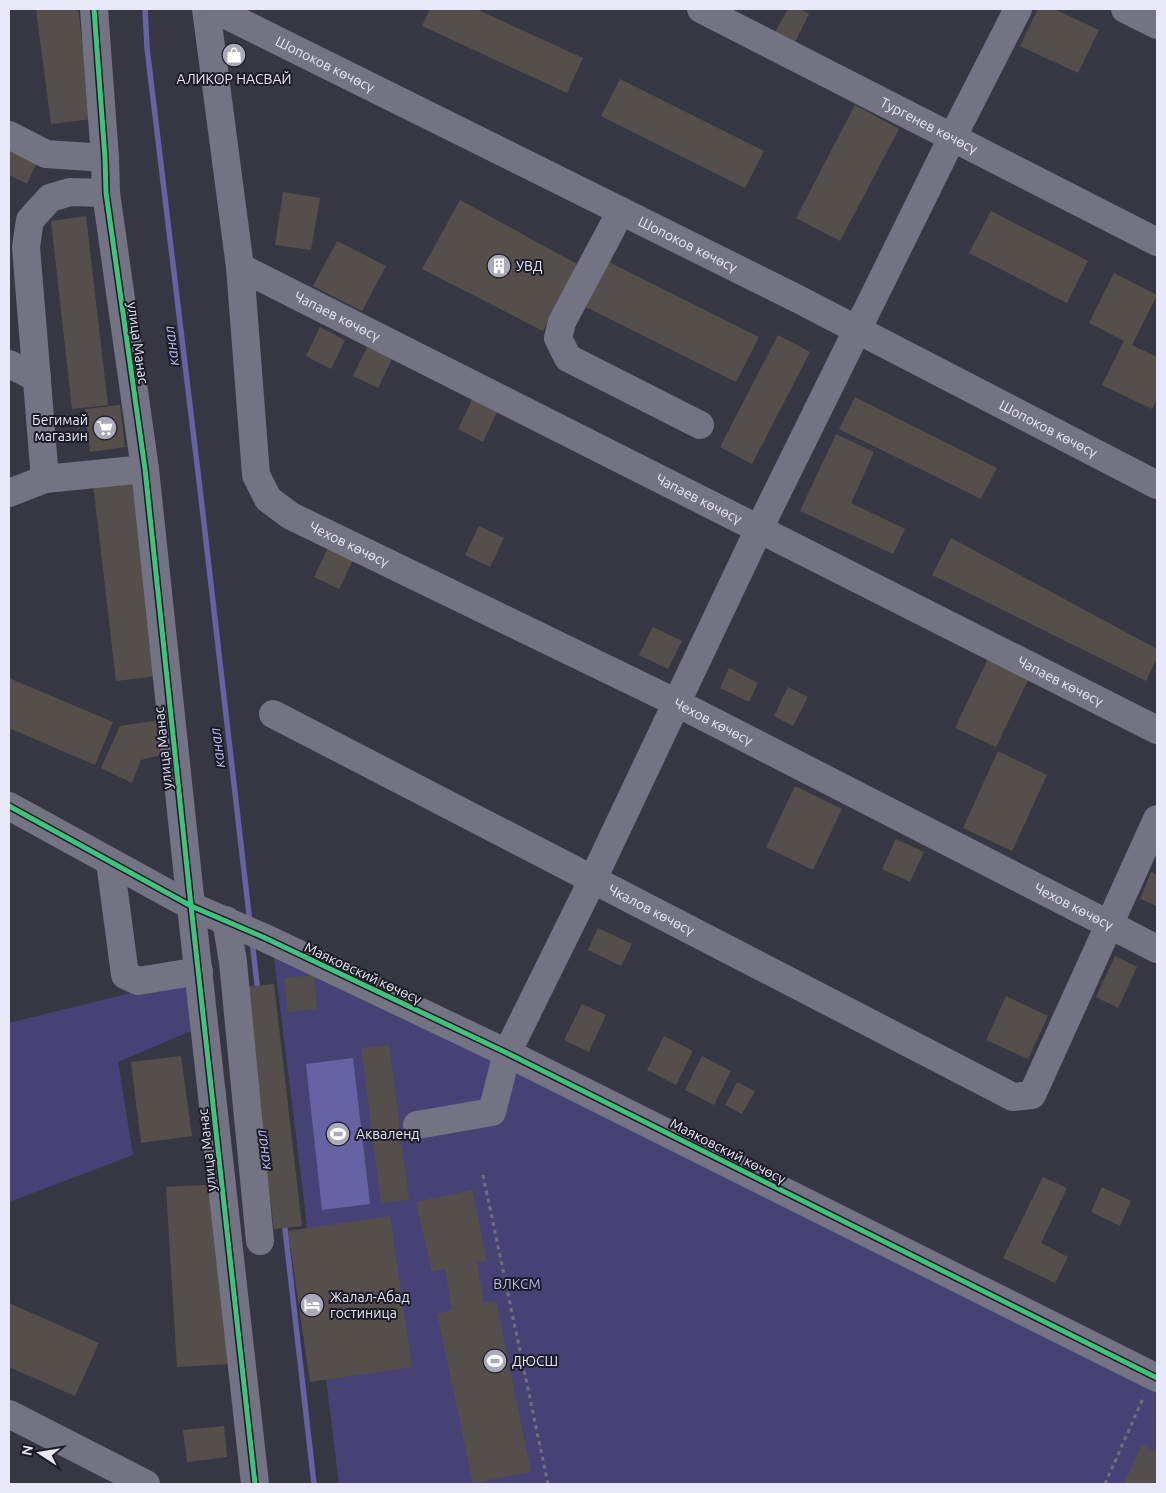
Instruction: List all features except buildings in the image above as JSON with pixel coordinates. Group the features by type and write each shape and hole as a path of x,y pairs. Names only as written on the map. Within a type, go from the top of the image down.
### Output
{"street":[{"name":"улица Манас","path":"94,9 106,193 145,469 255,1484"},
{"path":"206,9 240,267"},
{"name":"Тургенев көчөсү","path":"701,9 1157,242"},
{"path":"417,1125 492,1112 507,1053 593,879 759,529 952,137 1018,9"},
{"path":"1125,9 1157,25"},
{"name":"Шопоков көчөсү","path":"230,12 796,298 1157,485"},
{"path":"9,135 46,154 105,158"},
{"path":"45,479 26,247 30,220 50,198 70,192 106,193"},
{"path":"621,211 562,322 558,338 568,358 700,424"},
{"name":"Чехов көчөсү","path":"240,267 256,475 268,498 291,516 677,703 1157,949"},
{"name":"Чапаев көчөсү","path":"240,267 1157,730"},
{"path":"9,364 37,378"},
{"path":"9,493 45,479 145,469"},
{"name":"Чкалов көчөсү","path":"273,714 1013,1097 1032,1095 1108,925"},
{"path":"9,806 191,906"},
{"path":"1108,925 1157,819"},
{"path":"110,862 125,975 138,981 198,971"},
{"name":"Маяковский көчөсү","path":"191,906 229,922 507,1053 1156,1374"},
{"path":"229,922 260,1241"},
{"path":"9,1414 146,1484"}],"path":[{"path":"483,1175 548,1484"},
{"path":"1105,1484 1156,1374"}],"green space":[{"name":"ВЛКСМ","path":"273,950 1157,1391 1157,1484 339,1484"},
{"path":"191,978 198,1028 118,1062 133,1155 9,1202 9,1023"}],"shaded area":[{"name":"Акваленд","path":"353,1058 370,1204 322,1210 306,1064"}],"waterway":[{"name":"канал","path":"145,9 147,48 250,923"},
{"name":"канал","path":"252,940 258,993"},
{"name":"канал","path":"284,1220 314,1484"}],"cycle path":[{"path":"94,9 106,193 145,469 255,1484"},
{"path":"9,806 191,906 263,937 507,1053 1157,1378"}],"place":[{"name":"АЛИКОР НАСВАЙ","path":"234,55"},
{"name":"УВД","path":"499,266"},
{"name":"Бегимай магазин","path":"105,428"},
{"name":"Акваленд","path":"338,1134"},
{"name":"Жалал-Абад гостиница","path":"312,1305"},
{"name":"ДЮСШ","path":"495,1361"}]}
